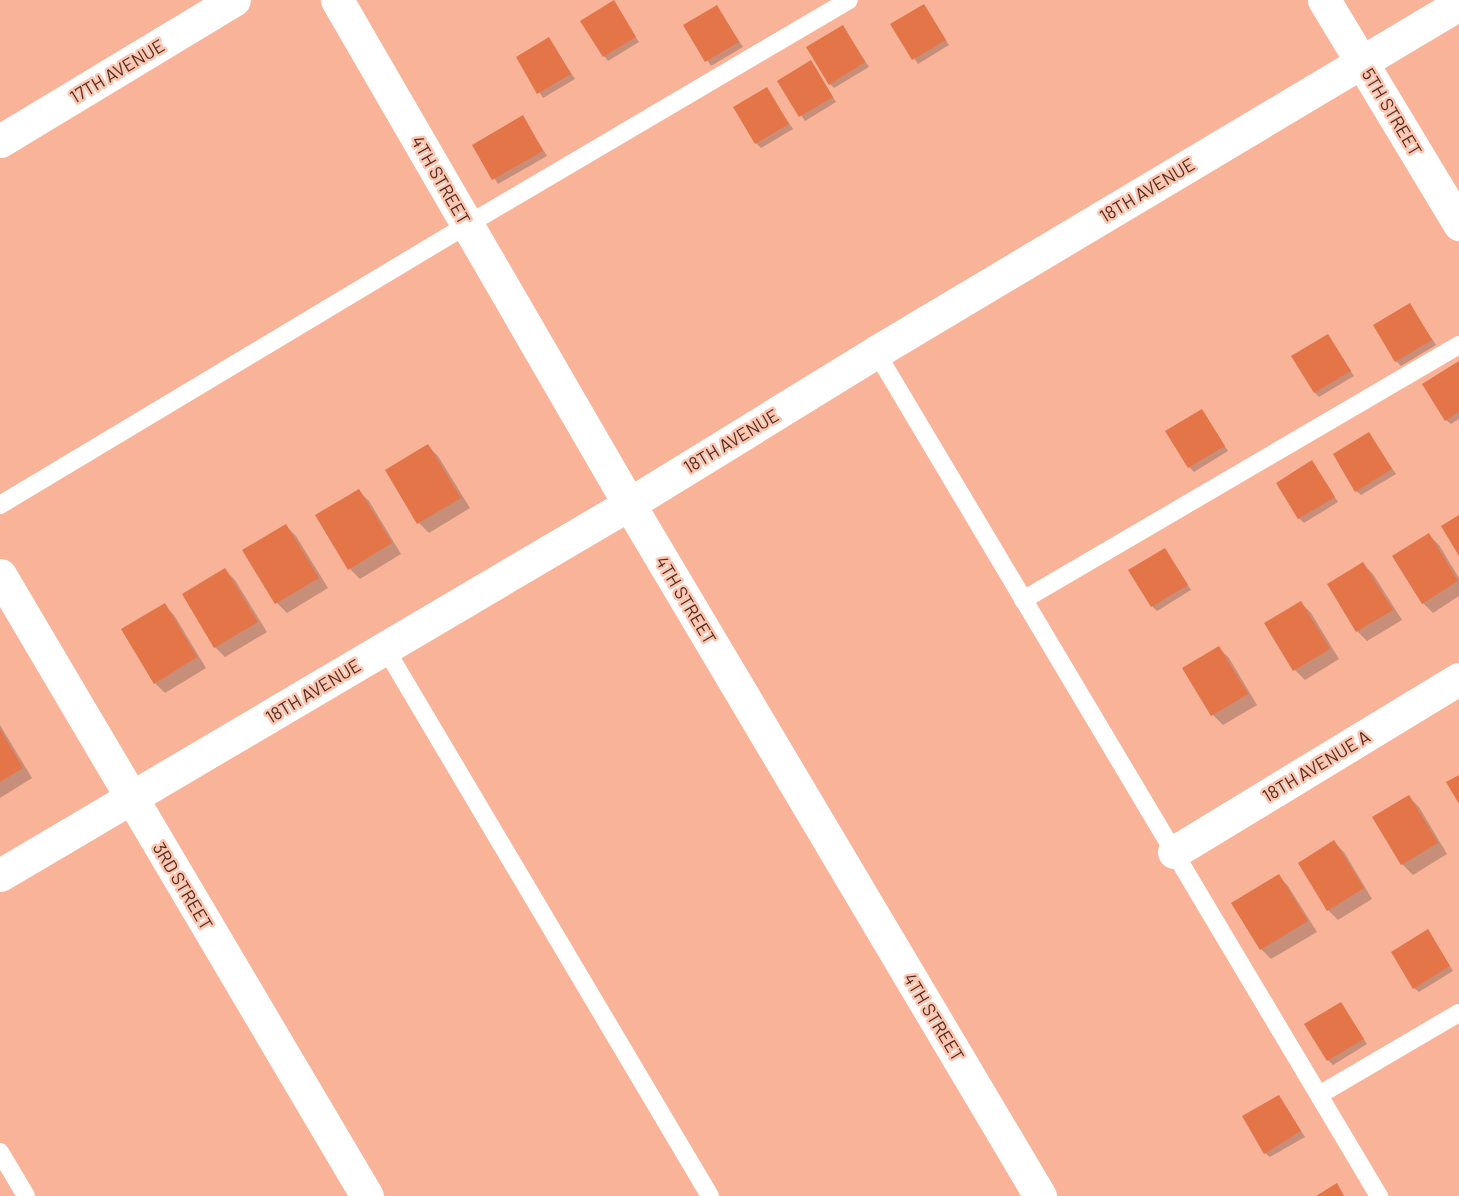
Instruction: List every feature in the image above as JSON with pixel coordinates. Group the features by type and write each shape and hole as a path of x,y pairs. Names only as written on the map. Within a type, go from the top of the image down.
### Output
{"street":[{"name":"17TH AVENUE","path":"0,141 234,0"},
{"name":"4TH STREET","path":"337,0 629,504 1040,1196"},
{"name":"5TH STREET","path":"1324,0 1459,224"},
{"name":"18TH AVENUE","path":"0,875 629,504 876,352 1459,4"},
{"name":"3RD STREET","path":"0,575 367,1196"},
{"name":"18TH AVENUE A","path":"1174,852 1459,679"}],"lane":[{"path":"0,505 467,225 849,0"},
{"path":"1023,600 1459,345"},
{"path":"876,352 1379,1196"},
{"path":"385,648 710,1196"},
{"path":"1319,1095 1459,1013"},
{"path":"0,1152 26,1196"}],"building":[{"path":"614,0 636,37 603,57 580,21"},
{"path":"924,4 946,40 912,60 890,24"},
{"path":"717,5 739,42 705,62 683,25"},
{"path":"843,25 865,62 829,85 806,47"},
{"path":"549,37 571,74 537,94 516,57"},
{"path":"811,60 833,97 799,117 777,81"},
{"path":"767,87 789,124 755,144 733,107"},
{"path":"523,115 543,151 492,180 472,145"},
{"path":"1410,303 1432,340 1395,362 1373,325"},
{"path":"1328,334 1351,371 1314,393 1291,356"},
{"path":"1459,361 1459,412 1445,421 1422,384"},
{"path":"1202,409 1225,446 1188,468 1165,431"},
{"path":"1369,432 1392,469 1355,492 1333,454"},
{"path":"428,444 461,498 417,524 385,470"},
{"path":"1312,460 1335,497 1298,519 1276,483"},
{"path":"359,489 392,543 348,570 315,515"},
{"path":"1459,515 1459,556 1441,526"},
{"path":"286,524 319,578 275,604 242,550"},
{"path":"1429,533 1458,581 1422,604 1392,556"},
{"path":"1165,548 1188,585 1151,607 1128,570"},
{"path":"1363,562 1393,610 1356,632 1327,584"},
{"path":"225,568 258,622 214,648 182,594"},
{"path":"1301,601 1330,649 1293,671 1264,623"},
{"path":"165,603 197,657 154,684 121,629"},
{"path":"1219,646 1248,694 1211,716 1182,668"},
{"path":"0,729 23,768 0,782"},
{"path":"1459,775 1459,804 1446,782"},
{"path":"1409,795 1438,843 1401,865 1372,817"},
{"path":"1334,840 1364,888 1327,911 1298,863"},
{"path":"1279,874 1308,921 1260,950 1231,903"},
{"path":"1428,929 1450,966 1413,989 1391,952"},
{"path":"1341,1002 1364,1039 1327,1061 1304,1024"},
{"path":"1279,1095 1301,1131 1264,1154 1242,1116"},
{"path":"1337,1183 1344,1196 1316,1196"}]}
